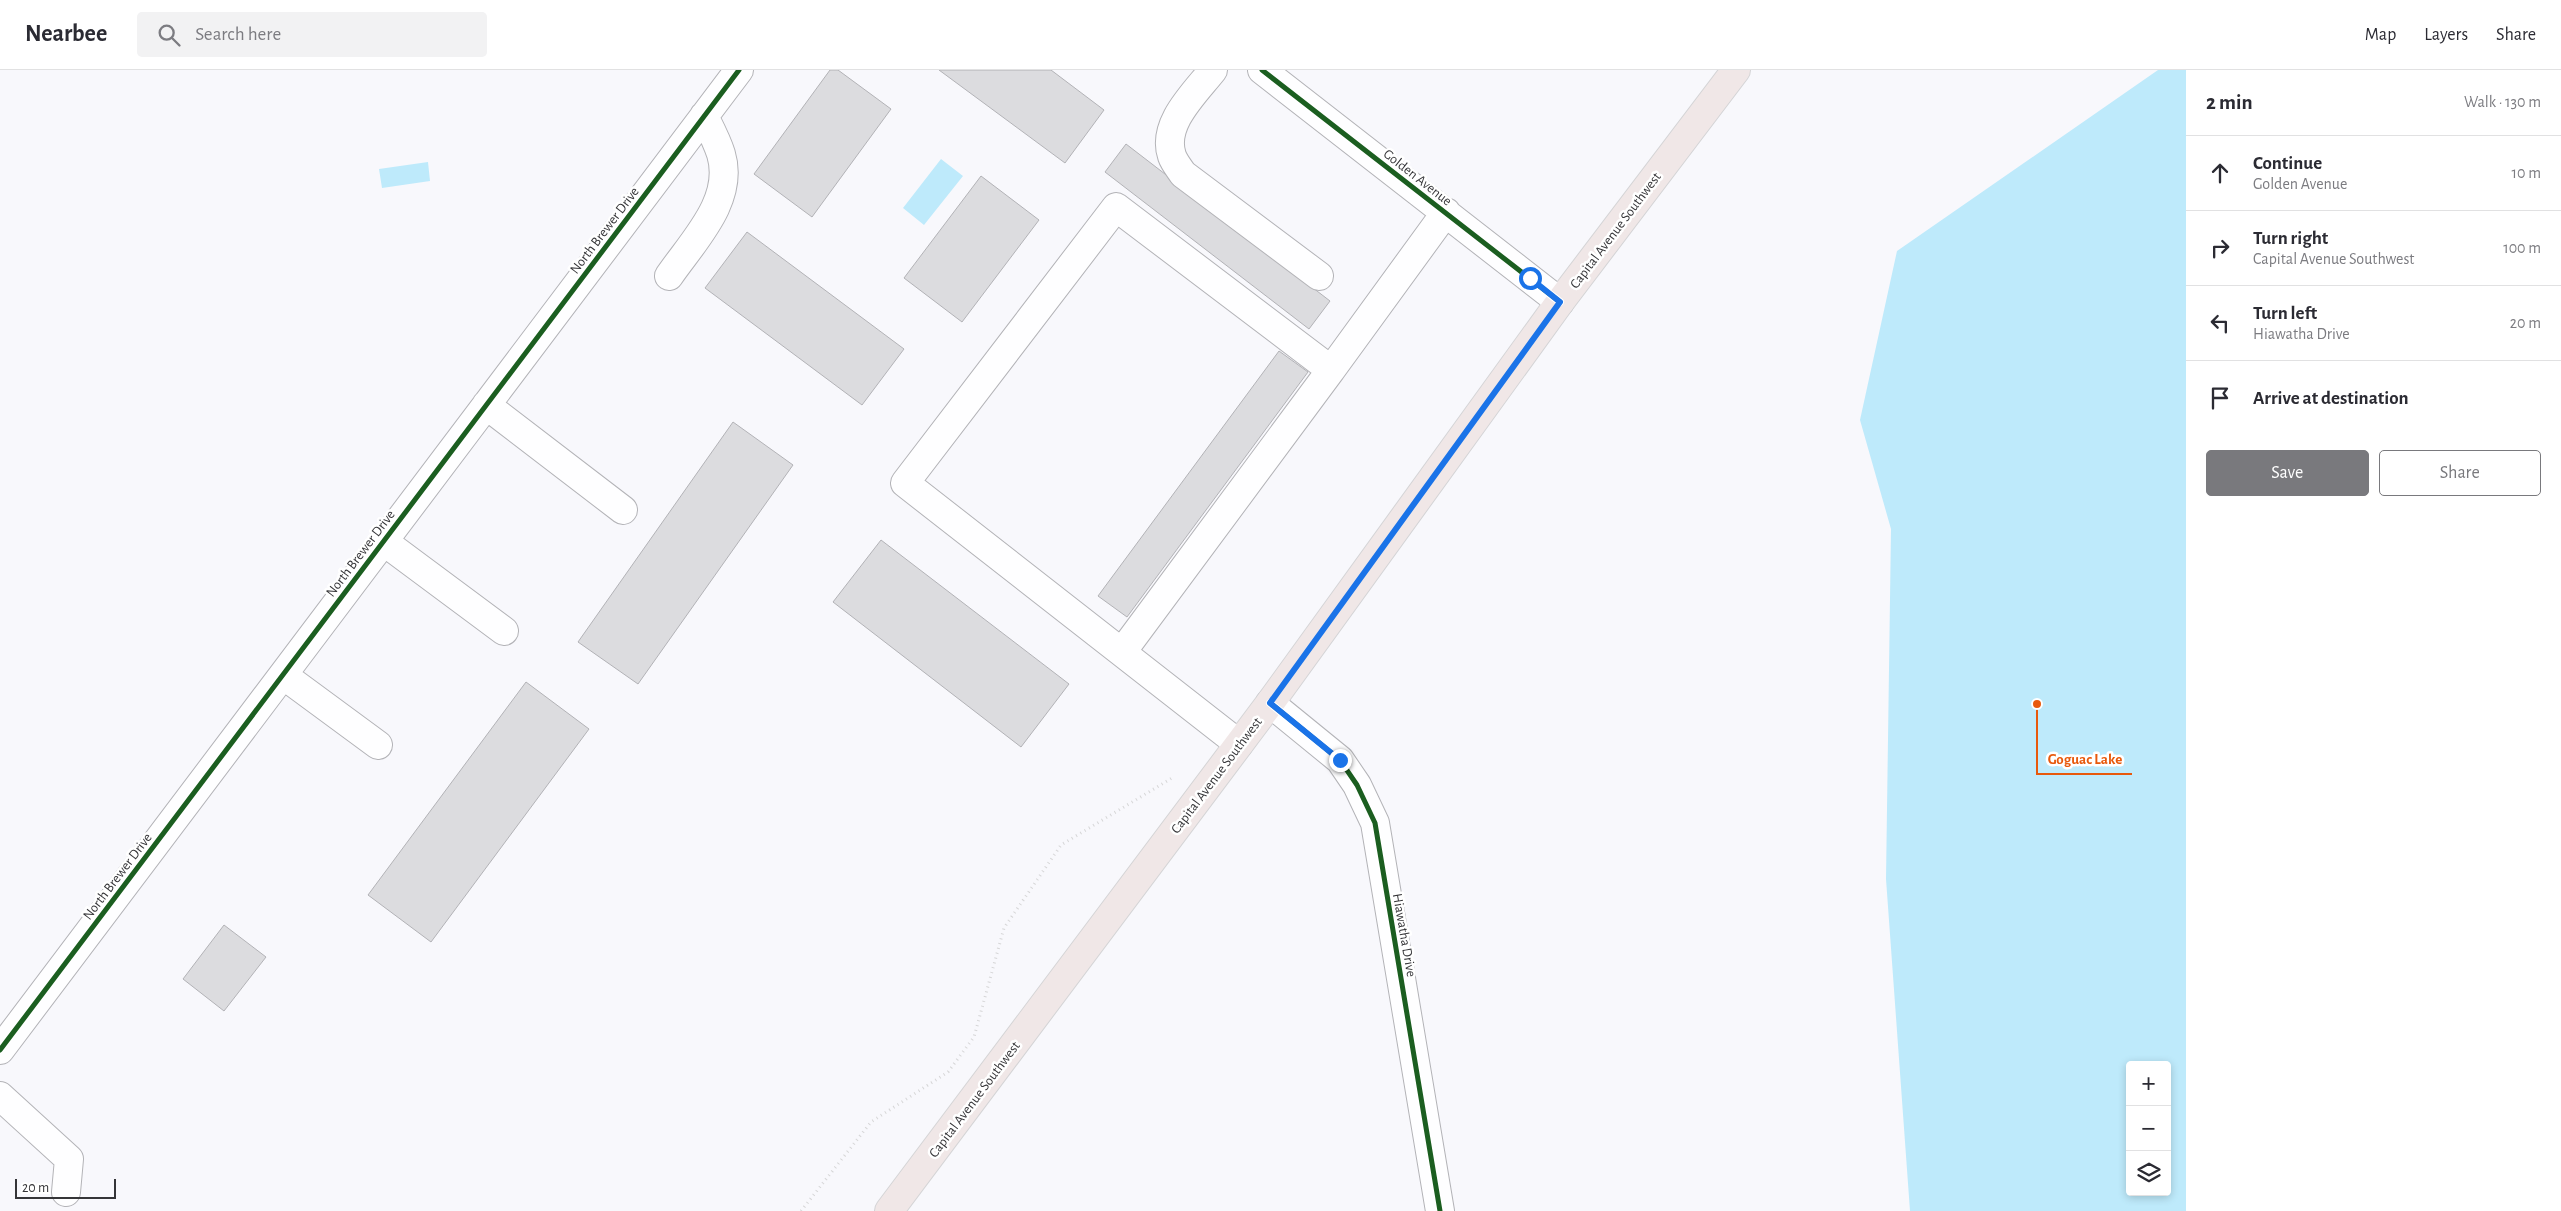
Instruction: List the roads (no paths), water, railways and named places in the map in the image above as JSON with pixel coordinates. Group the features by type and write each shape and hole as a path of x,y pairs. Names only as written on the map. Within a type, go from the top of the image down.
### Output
{"main road":[{"name":"Capital Avenue Southwest","path":"889,1211 1240,744 1560,302 1736,70"}],"street":[{"name":"North Brewer Drive","path":"0,1050 739,70"},
{"path":"1214,70 1175,122 1170,140 1172,156 1182,174 1319,276"},
{"name":"Golden Avenue","path":"1262,70 1560,302"},
{"path":"669,276 721,198 725,178 721,154 704,116"},
{"path":"1240,744 905,483 1116,207 1331,370"},
{"path":"1122,652 1446,212"},
{"path":"486,405 623,510"},
{"path":"383,541 504,630"},
{"path":"282,675 378,745"},
{"name":"Hiawatha Drive","path":"1270,703 1340,760 1357,784 1375,823 1440,1211"},
{"path":"0,1096 69,1159 66,1192"}],"water":[{"path":"2158,70 2186,70 2186,1211 1910,1211 1886,879 1891,529 1860,420 1897,251"},
{"path":"941,159 963,176 924,225 903,208"},
{"path":"428,162 430,181 382,188 379,169"}],"place":[{"name":"Goguac Lake","path":"2037,704"}]}
